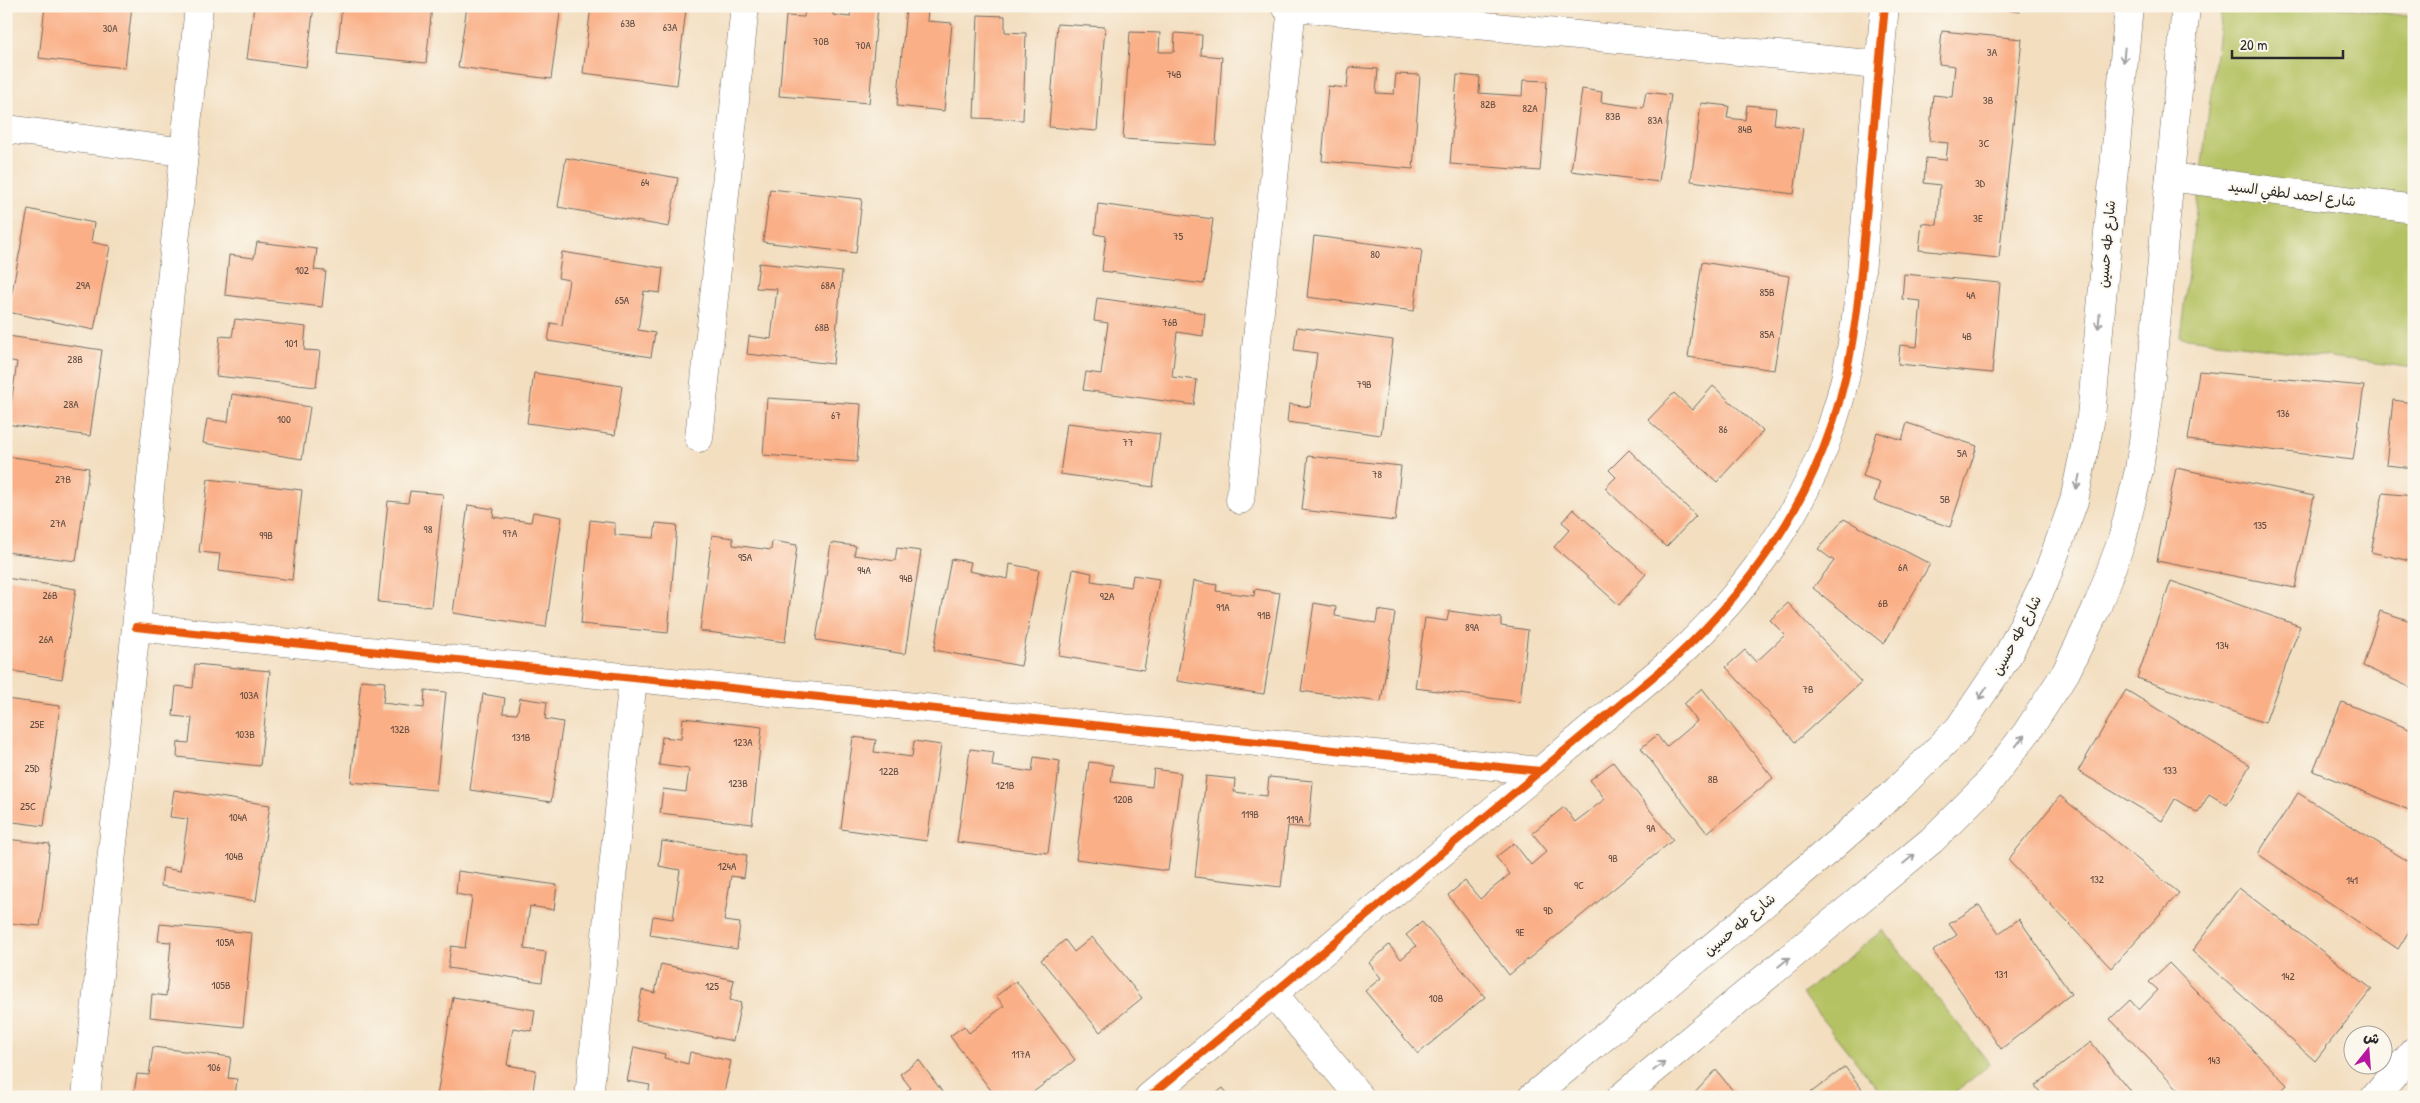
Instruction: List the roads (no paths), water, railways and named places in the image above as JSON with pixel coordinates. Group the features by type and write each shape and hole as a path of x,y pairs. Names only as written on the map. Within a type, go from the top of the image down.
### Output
{"street":[{"path":"86,1097 199,6"},
{"path":"699,438 745,6"},
{"path":"1285,6 1879,65"},
{"path":"1149,1097 1671,662 1705,631 1737,596 1765,559 1790,519 1811,477 1832,425 1847,372 1857,318 1885,6"},
{"name":"شارع طه حسين","path":"1532,1097 1831,848 1897,790 1959,728 2007,657 2045,581 2070,510 2091,417 2128,6"},
{"path":"1621,1097 1932,840 1982,789 2027,732 2066,672 2100,599 2122,540 2139,470 2149,398 2186,6"},
{"path":"1240,500 1292,7"},
{"path":"6,129 183,160"},
{"path":"6,149 21,148 183,160"},
{"name":"شارع احمد لطفي السيد","path":"2170,177 2414,209"},
{"path":"136,627 1540,771"},
{"path":"589,1097 633,678"},
{"path":"1273,993 1360,1097"},
{"path":"2375,1097 2414,1051"}]}
